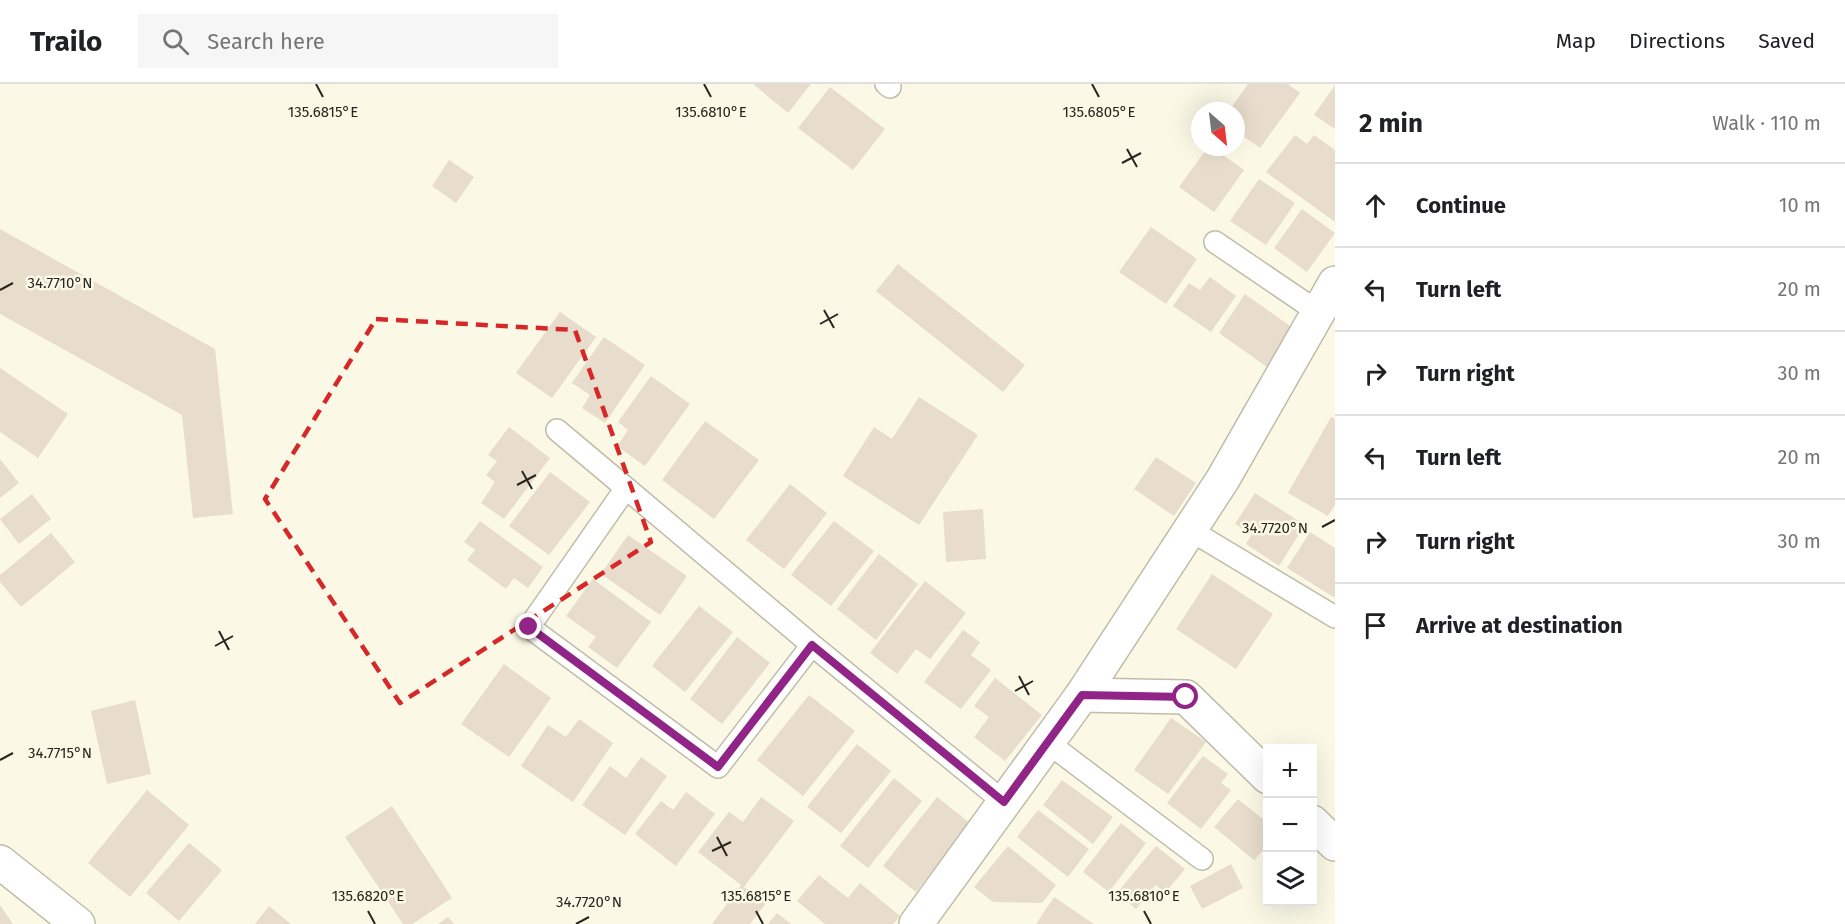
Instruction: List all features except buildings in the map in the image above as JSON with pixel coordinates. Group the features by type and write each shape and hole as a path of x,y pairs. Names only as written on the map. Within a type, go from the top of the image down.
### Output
{"street":[{"path":"920,922 1082,695 1190,530 1223,479 1335,283"},
{"path":"1082,695 1186,697 1263,772"},
{"path":"1317,827 1335,844"},
{"path":"0,862 78,924"}],"lane":[{"path":"1215,242 1318,312"},
{"path":"557,430 812,645 1004,802"},
{"path":"626,488 529,627 718,767 812,645"},
{"path":"1190,530 1335,617"},
{"path":"1047,742 1202,859"}],"highlighted area":[{"path":"376,319 575,330 651,542 400,703 265,499"}],"route":[{"path":"529,627 718,767 812,645 1004,802 1082,695 1186,697"}]}
